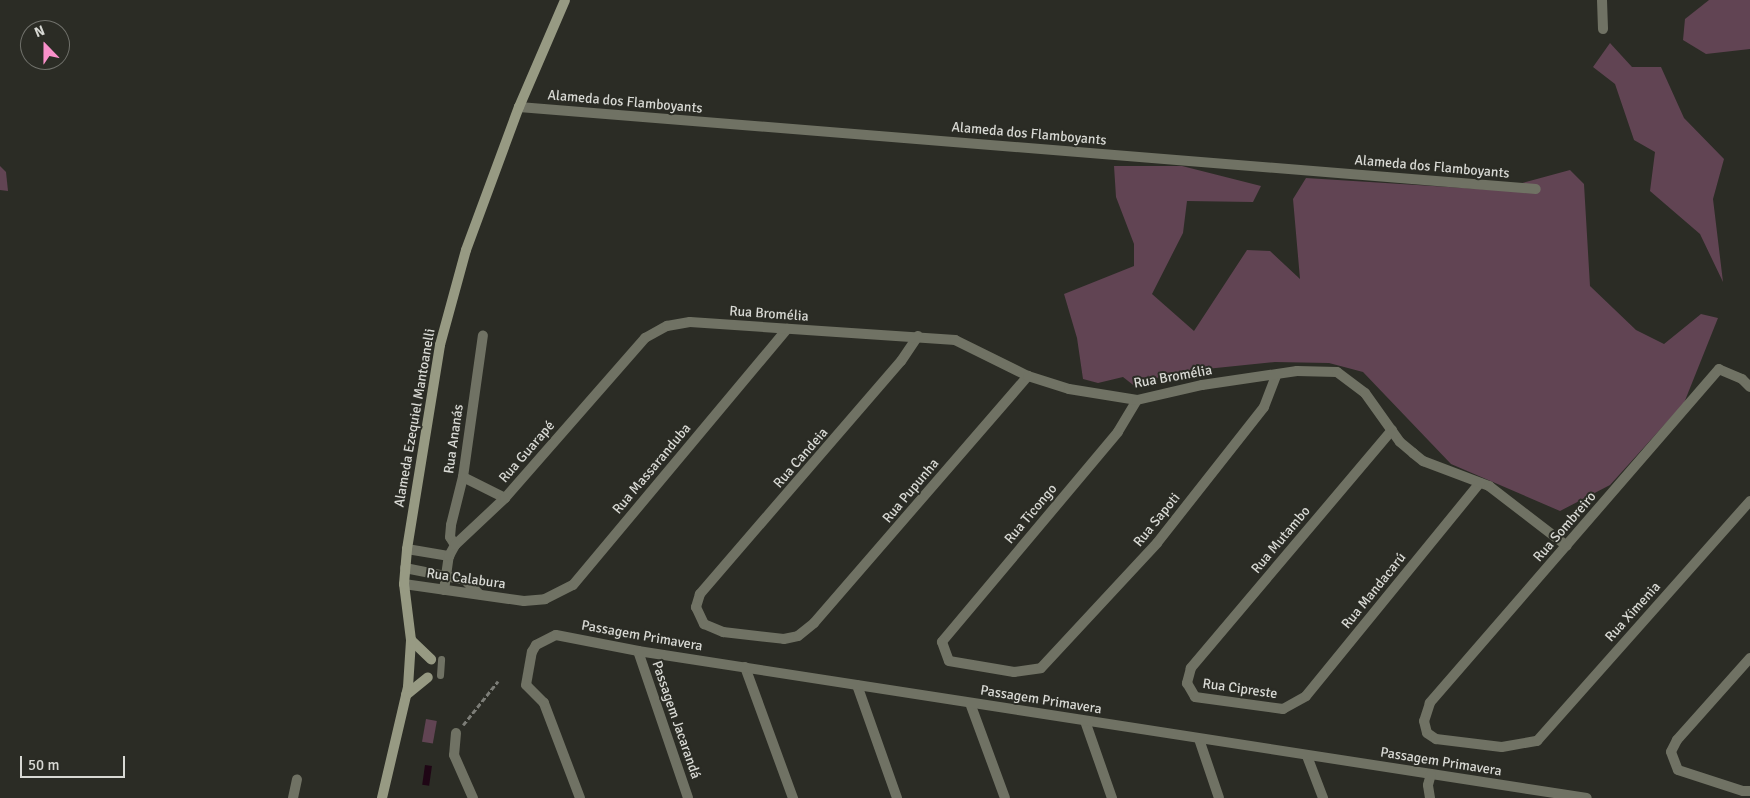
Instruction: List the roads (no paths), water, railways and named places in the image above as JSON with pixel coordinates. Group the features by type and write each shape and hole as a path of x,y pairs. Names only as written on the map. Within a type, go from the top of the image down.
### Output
{"main road":[{"name":"Alameda Ezequiel Mantoanelli","path":"382,798 406,695 411,640 404,584 406,549 440,345 466,250 519,107 565,0"},
{"path":"411,640 436,659"},
{"path":"406,695 428,677"}],"street":[{"path":"1602,0 1604,29"},
{"name":"Alameda dos Flamboyants","path":"519,107 1536,189"},
{"name":"Rua Bromélia","path":"646,338 667,326 690,322 955,340 1028,376 1069,390 1137,400 1202,385 1276,376 1297,371 1337,372 1365,393 1392,430 1424,461 1480,483 1514,503 1567,546"},
{"name":"Rua Massaranduba","path":"524,601 545,599 573,585 787,329"},
{"name":"Rua Ananás","path":"455,545 450,531 463,476 483,335"},
{"name":"Rua Candeia","path":"700,594 901,362 918,336"},
{"name":"Rua Guarapé","path":"444,590 449,556 455,545 506,498 646,338"},
{"name":"Rua Sombreiro","path":"1430,703 1719,369 1742,379 1750,387"},
{"name":"Rua Pupunha","path":"700,594 696,607 697,615 704,624 722,632 784,639 798,636 814,623 1028,376"},
{"name":"Rua Sapoti","path":"942,642 949,661 957,664 1014,672 1042,668 1157,543 1264,407 1276,376"},
{"name":"Rua Ticongo","path":"942,642 1118,432 1137,400"},
{"name":"Rua Mutambo","path":"1191,668 1392,430"},
{"path":"463,476 506,498"},
{"name":"Rua Mandacarú","path":"1283,709 1306,696 1480,483"},
{"name":"Rua Ximenia","path":"1430,703 1424,721 1427,734 1436,738 1502,747 1536,741 1750,501"},
{"path":"406,549 449,556"},
{"path":"405,568 465,580 479,594"},
{"name":"Rua Calabura","path":"404,584 524,601"},
{"name":"Passagem Primavera","path":"580,798 544,703 526,685 532,652 536,645 556,635 638,651 1200,740 1431,774 1538,794 1586,798"},
{"name":"Passagem Jacarandá","path":"638,651 688,798"},
{"path":"1750,658 1677,740 1671,752 1678,770 1743,791 1750,791"},
{"path":"745,667 793,798"},
{"name":"Rua Cipreste","path":"1191,668 1187,683 1195,696 1283,709"},
{"path":"857,685 897,798"},
{"path":"970,703 1005,798"},
{"path":"1085,721 1112,798"},
{"path":"456,733 454,755 472,798"},
{"path":"1200,740 1219,798"},
{"path":"1307,756 1323,798"},
{"path":"1430,798 1428,785 1431,774"},
{"path":"293,798 298,780"}],"lane":[{"path":"436,659 440,675"}]}
